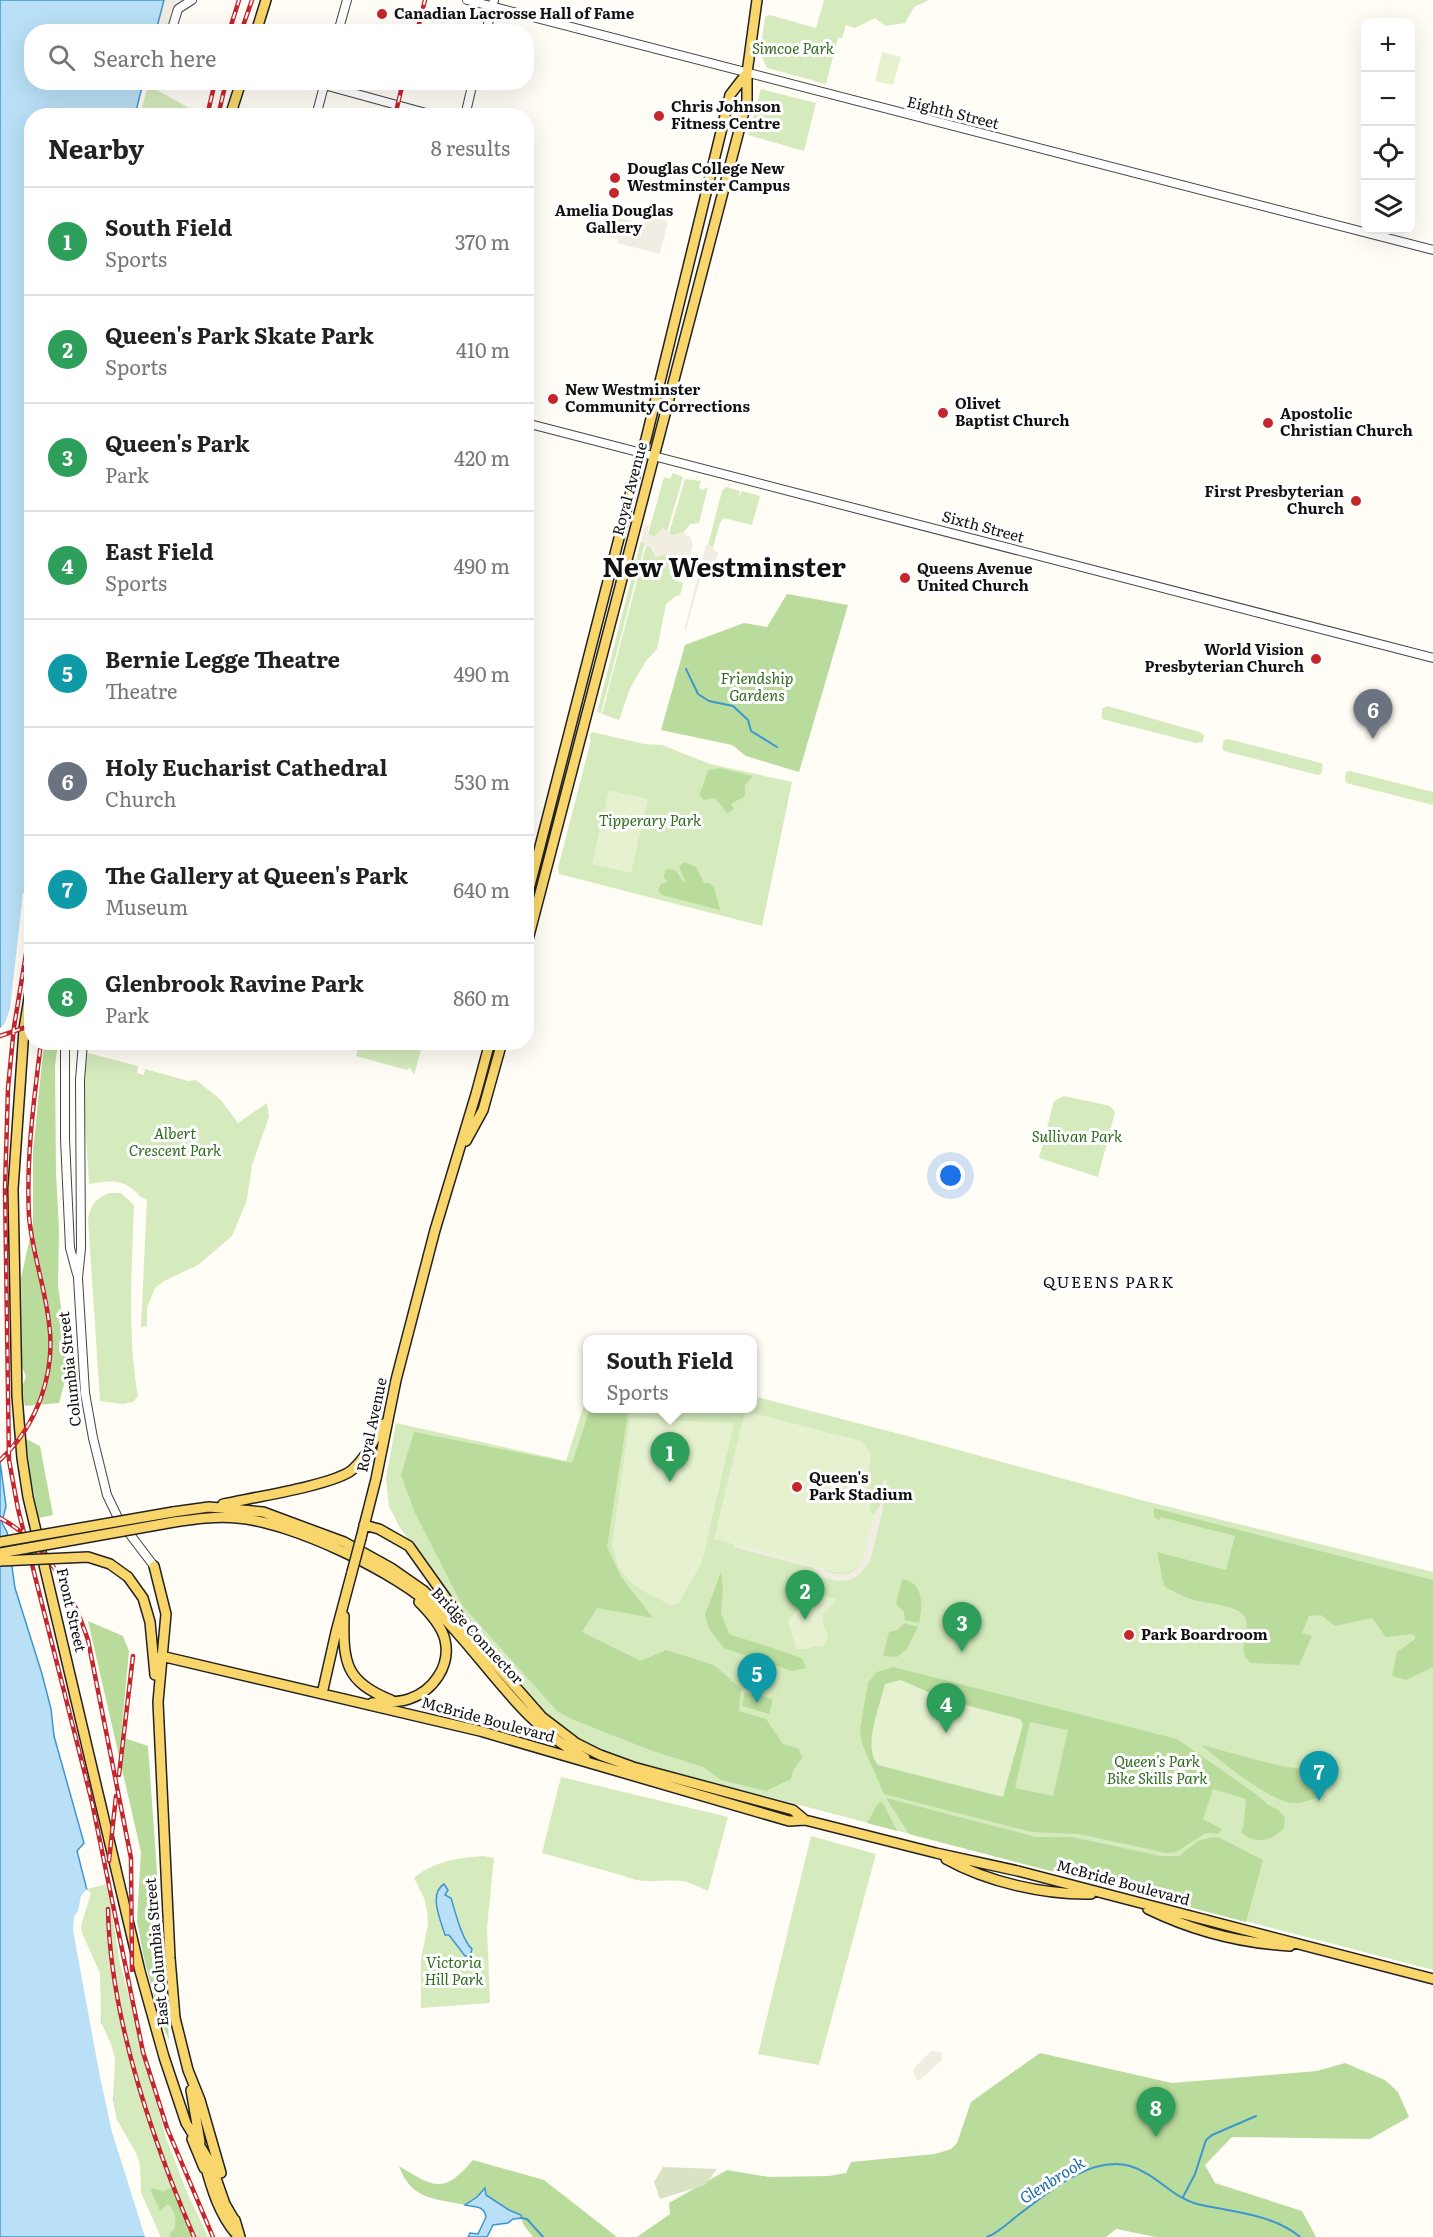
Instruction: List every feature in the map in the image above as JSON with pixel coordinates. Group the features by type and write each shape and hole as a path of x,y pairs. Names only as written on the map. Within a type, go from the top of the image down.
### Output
{"main road":[{"path":"258,24 266,0"},
{"name":"Royal Avenue","path":"534,915 747,100 747,73 757,0"},
{"name":"Royal Avenue","path":"534,870 642,453 730,95 747,73"},
{"path":"233,108 238,90"},
{"name":"Front Street","path":"24,1029 13,1189 17,1396 28,1497 140,1971 164,2057 186,2123 211,2164 225,2204 236,2223"},
{"name":"Royal Avenue","path":"322,1694 379,1465 387,1417 435,1230 488,1050"},
{"name":"Royal Avenue","path":"454,1162 483,1110 500,1050"},
{"path":"209,1507 312,1485 351,1471 367,1453 387,1417"},
{"name":"Bridge Connector","path":"173,1517 209,1507 263,1512 344,1542 391,1568 424,1591 484,1651 542,1716 576,1743 600,1755"},
{"path":"0,1542 173,1517"},
{"path":"0,1553 173,1517"},
{"name":"Bridge Connector","path":"173,1517 239,1518 272,1524 340,1551 386,1575 417,1593 438,1612 549,1734 575,1753 606,1768"},
{"path":"364,1525 386,1532 409,1546 484,1651"},
{"path":"0,1561 88,1557 110,1564 128,1577 143,1598 150,1622 158,1702"},
{"name":"Columbia Street","path":"154,1566 166,1614 162,1656"},
{"path":"357,1703 395,1701 415,1696 432,1685 443,1667 446,1647 443,1633 432,1616 413,1596 386,1575"},
{"path":"344,1605 344,1641 350,1670 365,1688 395,1701"},
{"name":"McBride Boulevard","path":"162,1656 480,1731 789,1821 805,1820 936,1853 969,1872 1014,1884 1070,1895 1105,1894 1433,1979"},
{"name":"East Columbia Street","path":"162,1656 158,1702 175,2018 188,2070 200,2100 239,2237"},
{"name":"McBride Boulevard","path":"600,1755 633,1767 793,1810 805,1820"},
{"path":"188,2070 208,2175"},
{"path":"186,2123 195,2150 229,2226 239,2237"}],"street":[{"path":"173,24 178,9 192,0"},
{"path":"340,24 346,0"},
{"name":"Eighth Street","path":"467,0 493,3 747,73 1433,250"},
{"path":"488,24 493,3"},
{"path":"318,108 323,90"},
{"path":"346,90 409,108"},
{"path":"467,108 471,90"},
{"name":"Sixth Street","path":"534,425 1433,658"},
{"name":"Columbia Street","path":"65,1050 65,1139 70,1248 78,1278"},
{"name":"Columbia Street","path":"82,1050 80,1080 81,1248 78,1278 85,1394 104,1485 119,1521 154,1566"}],"green space":[{"name":"Simcoe Park","path":"824,0 929,0 914,7 905,23 886,26 875,18 855,28 846,25 842,38 838,38 826,84 767,68 760,53 765,17 770,15 816,28"},
{"path":"882,52 901,57 893,85 875,81"},
{"path":"761,89 816,103 804,151 748,135"},
{"path":"147,90 157,90 189,108 142,108"},
{"path":"673,473 683,477 667,532 654,537 648,534 664,477 670,479"},
{"path":"685,479 701,481 699,487 702,490 708,487 699,523 690,524 684,532 673,535 669,533"},
{"path":"726,487 740,491 739,497 742,491 760,496 752,525 724,518 720,523 713,547 708,545 722,491"},
{"path":"641,541 645,543 601,713 597,712"},
{"path":"646,546 650,546 656,557 665,554 678,565 669,573 675,580 683,583 680,595 666,604 657,649 646,661 630,688 619,720 602,714"},
{"name":"Friendship Gardens","path":"787,594 848,605 799,772 746,756 732,745 661,730 685,645 744,623 767,627"},
{"path":"1107,706 1200,732 1204,735 1203,742 1196,743 1102,719 1102,709"},
{"name":"Tipperary Park","path":"592,732 644,744 662,745 710,764 792,782 762,926 559,874 558,868 591,740 589,736"},
{"path":"1228,739 1321,763 1323,765 1321,774 1224,751 1222,747 1224,740"},
{"path":"720,768 753,776 745,785 745,796 731,804 734,809 727,813 715,798 703,800 699,794 709,770"},
{"path":"1350,771 1433,792 1433,805 1346,783 1346,772"},
{"path":"609,790 648,799 631,873 592,864"},
{"path":"684,862 696,867 704,883 710,883 714,887 720,910 662,895 658,890 661,884 667,882 664,877 665,870 672,869 677,872 685,882 679,866"},
{"path":"43,1050 57,1050 55,1066 58,1285 69,1366 59,1403 25,1406 21,1389 26,1377 22,1366 21,1278 33,1224 33,1151"},
{"path":"357,1050 421,1050 414,1075 410,1067 407,1070 356,1056"},
{"name":"Albert Crescent Park","path":"84,1052 138,1066 137,1073 144,1075 145,1069 188,1081 196,1080 220,1099 238,1123 267,1103 269,1117 252,1165 247,1200 232,1236 198,1265 164,1281 155,1288 147,1308 147,1326 141,1327 147,1199 119,1182 89,1184 84,1107"},
{"name":"Sullivan Park","path":"1064,1096 1110,1106 1115,1112 1098,1177 1039,1158 1054,1101"},
{"path":"109,1193 121,1193 134,1205 131,1325 138,1396 133,1402 123,1404 100,1401 88,1218 95,1202"},
{"name":"Queen's Park Bike Skills Park","path":"757,1397 1141,1500 1433,1572 1433,1970 630,1761 594,1748 564,1729 542,1710 466,1623 399,1526 389,1506 386,1478 396,1423 566,1461 583,1408 583,1413 757,1413"},
{"path":"589,1413 629,1413 607,1547 622,1578 653,1618 597,1608 582,1632 641,1661 666,1650 714,1665 741,1689 739,1711 766,1719 783,1744 799,1749 802,1758 793,1771 791,1779 766,1791 721,1780 703,1767 650,1750 557,1711 462,1605 415,1513 401,1475 414,1432 572,1463"},
{"name":"Queen's Park Stadium","path":"745,1413 753,1413 861,1441 871,1454 868,1474 871,1478 866,1496 872,1498 869,1512 875,1514 867,1550 857,1567 849,1571 838,1572 823,1570 823,1568 714,1539"},
{"path":"630,1418 734,1423 702,1562 679,1603 671,1605 648,1594 631,1582 619,1568 612,1545"},
{"path":"26,1439 40,1446 53,1515 39,1518"},
{"path":"1154,1508 1433,1580 1433,1667 1406,1680 1392,1676 1397,1652 1415,1639 1415,1636 1412,1634 1386,1637 1372,1618 1335,1626 1321,1615 1309,1616 1302,1633 1312,1636 1299,1665 1251,1663 1244,1651 1247,1623 1245,1617 1236,1610 1190,1599 1164,1586 1157,1552 1226,1570 1235,1536 1161,1517 1159,1520 1154,1517"},
{"path":"721,1572 723,1590 721,1613 729,1634 802,1658 806,1668 792,1671 724,1648 709,1629 705,1615"},
{"path":"902,1579 909,1581 918,1590 921,1602 919,1623 905,1620 904,1612 896,1604"},
{"path":"811,1591 837,1600 823,1614 828,1639 822,1646 796,1649 788,1621 805,1600 812,1598"},
{"path":"88,1621 123,1636 129,1651 121,1737 148,1746 169,2040 159,2016 143,1954 137,1921 141,1852"},
{"path":"904,1623 918,1627 907,1649 897,1657 883,1656 889,1632 898,1630"},
{"name":"Queen's Park Bike Skills Park","path":"893,1667 1177,1739 1256,1794 1268,1805 1279,1810 1285,1818 1284,1828 1274,1836 1263,1840 1246,1836 1241,1832 1246,1799 1213,1789 1203,1819 1222,1829 1218,1834 1204,1834 1176,1852 1166,1853 1079,1834 1032,1832 884,1794 862,1744 860,1730 868,1683 877,1672","holes":["1030,1722 1068,1730 1053,1796 1015,1788"]},
{"path":"901,1680 946,1700 1020,1719 1023,1724 1003,1797 878,1765 872,1748 876,1715 885,1684"},
{"path":"745,1692 773,1699 769,1714 742,1706"},
{"path":"1201,1745 1281,1766 1317,1771 1324,1795 1296,1803 1286,1802 1247,1781"},
{"path":"561,1777 728,1817 708,1891 681,1881 631,1879 542,1853"},
{"path":"886,1798 1036,1837 1072,1837 1161,1856 1179,1856 1198,1841 1212,1837 1220,1838 1263,1860 1246,1922 909,1834"},
{"path":"881,1802 884,1805 897,1831 867,1823"},
{"path":"811,1836 876,1854 819,2065 758,2054"},
{"name":"Victoria Hill Park","path":"483,1856 494,1858 487,1927 490,2003 421,2008 421,1959 428,1924 424,1898 414,1878 438,1864 455,1859"},
{"path":"107,1884 120,1963 166,2138 208,2237 160,2237 144,2207 116,2120 111,2096 113,2071 79,1934 88,1894 87,1889"},
{"path":"1040,2053 1172,2083 1317,2071 1345,2063 1385,2080 1398,2092 1409,2117 1370,2139 1232,2137 1205,2165 1215,2183 1302,2211 1316,2237 1156,2237 1116,2229 1106,2237 637,2237 670,2214 669,2203 727,2170 769,2177 829,2176 846,2173 851,2162 935,2154 951,2149 957,2143 971,2102"},
{"path":"473,2160 544,2180 617,2237 533,2237 523,2224 521,2215 486,2195 485,2189 465,2205 434,2199 425,2196 410,2185 399,2166 422,2179 439,2184 454,2178"},
{"path":"663,2167 717,2169 705,2185 660,2199 654,2182"},
{"path":"152,2188 163,2191 172,2188 192,2237 170,2237 175,2227 174,2212 167,2204 160,2211 151,2191"}],"shaded area":[{"path":"164,0 188,0 172,10 168,24 158,24"},
{"path":"647,216 668,221 660,254 617,243 618,239 608,236 614,217 644,224"},
{"path":"645,525 649,526 647,534 653,537 663,528 673,535 684,532 686,536 690,536 693,546 690,557 687,556 678,565 666,558 665,554 655,558 653,549 650,546 644,547 641,541"},
{"path":"706,545 718,552 715,564 704,564 686,630 684,630"},
{"path":"884,1480 887,1481 882,1513 870,1561 860,1574 851,1580 837,1581 821,1577 814,1568 733,1547 734,1544 823,1568 824,1571 836,1574 850,1573 863,1560 876,1510 880,1507"},
{"path":"931,2051 942,2052 942,2060 920,2080 916,2079 913,2071 915,2067"}],"water":[{"path":"0,0 164,0 158,24 24,24 24,90 141,90 137,108 24,108 24,895 12,1010 7,1023 0,1029"},
{"path":"0,1461 6,1506 2,1523 7,1532 15,1588 42,1674 51,1709 54,1736 84,1843 77,1851 88,1894 78,1925 98,2005 116,2120 140,2197 160,2237 0,2237"},
{"path":"444,1884 448,1890 445,1895 451,1898 462,1932 472,1949 470,1956 465,1956 449,1935 445,1935 436,1901 439,1888"},
{"path":"485,2188 486,2195 521,2215 522,2218 493,2225 487,2237 468,2237 470,2233 478,2234 486,2217 481,2208 465,2205"}],"pier":[{"path":"23,892 24,923 14,1013 9,1024 0,1032 10,1009"},
{"path":"87,1889 91,1894 81,1925 82,1933 100,1973 101,2022 115,2059 113,2097 117,2120 136,2153 140,2165 141,2193 161,2237 145,2237 112,2132 100,2077 73,1930 74,1917 78,1911 81,1896"}],"waterway":[{"path":"686,669 698,694 709,701 733,706 748,720 751,731 777,747"},
{"path":"1183,2197 1195,2174 1206,2140 1212,2135 1256,2116"},
{"name":"Glenbrook","path":"987,2237 1070,2178 1100,2166 1115,2164 1130,2166 1148,2174 1188,2201 1265,2219 1289,2229 1300,2237"},
{"name":"Glenbrook","path":"521,2218 527,2219 543,2237"}],"railway":[{"path":"232,24 239,0"},
{"path":"244,24 252,0"},
{"path":"419,24 425,0"},
{"path":"209,108 213,90"},
{"path":"220,108 224,90"},
{"path":"397,108 401,90"},
{"path":"24,966 14,1027 8,1088 5,1188 9,1460 18,1509 92,1802 143,2052 167,2128 213,2237"},
{"path":"0,1036 24,1028"},
{"path":"0,1460 13,1446 34,1415 41,1398 50,1361 49,1323 31,1229 28,1194 31,1129 40,1050"},
{"path":"0,1518 32,1541 56,1570 74,1604 88,1640 131,1858 132,1970"},
{"path":"119,1775 133,1656"},
{"path":"109,1861 116,1796"},
{"path":"108,1909 116,1992 136,2076 163,2159 194,2237"}],"place":[{"name":"Canadian Lacrosse Hall of Fame","path":"382,14"},
{"name":"Chris Johnson Fitness Centre","path":"659,116"},
{"name":"Douglas College New Westminster Campus","path":"615,178"},
{"name":"Amelia Douglas Gallery","path":"614,193"},
{"name":"New Westminster Community Corrections","path":"553,399"},
{"name":"Olivet Baptist Church","path":"943,413"},
{"name":"Apostolic Christian Church","path":"1268,423"},
{"name":"First Presbyterian Church","path":"1356,501"},
{"name":"Queens Avenue United Church","path":"905,578"},
{"name":"World Vision Presbyterian Church","path":"1316,659"},
{"name":"Holy Eucharist Cathedral","path":"1373,739"},
{"name":"South Field","path":"670,1482"},
{"name":"Queen's Park Stadium","path":"797,1487"},
{"name":"Queen's Park Skate Park","path":"805,1620"},
{"name":"Park Boardroom","path":"1129,1635"},
{"name":"Queen's Park","path":"962,1652"},
{"name":"Bernie Legge Theatre","path":"757,1703"},
{"name":"East Field","path":"946,1733"},
{"name":"The Gallery at Queen's Park","path":"1319,1801"},
{"name":"Glenbrook Ravine Park","path":"1156,2137"}],"district":[{"name":"New Westminster","path":"724,568"},
{"name":"QUEENS PARK","path":"1109,1282"}]}
